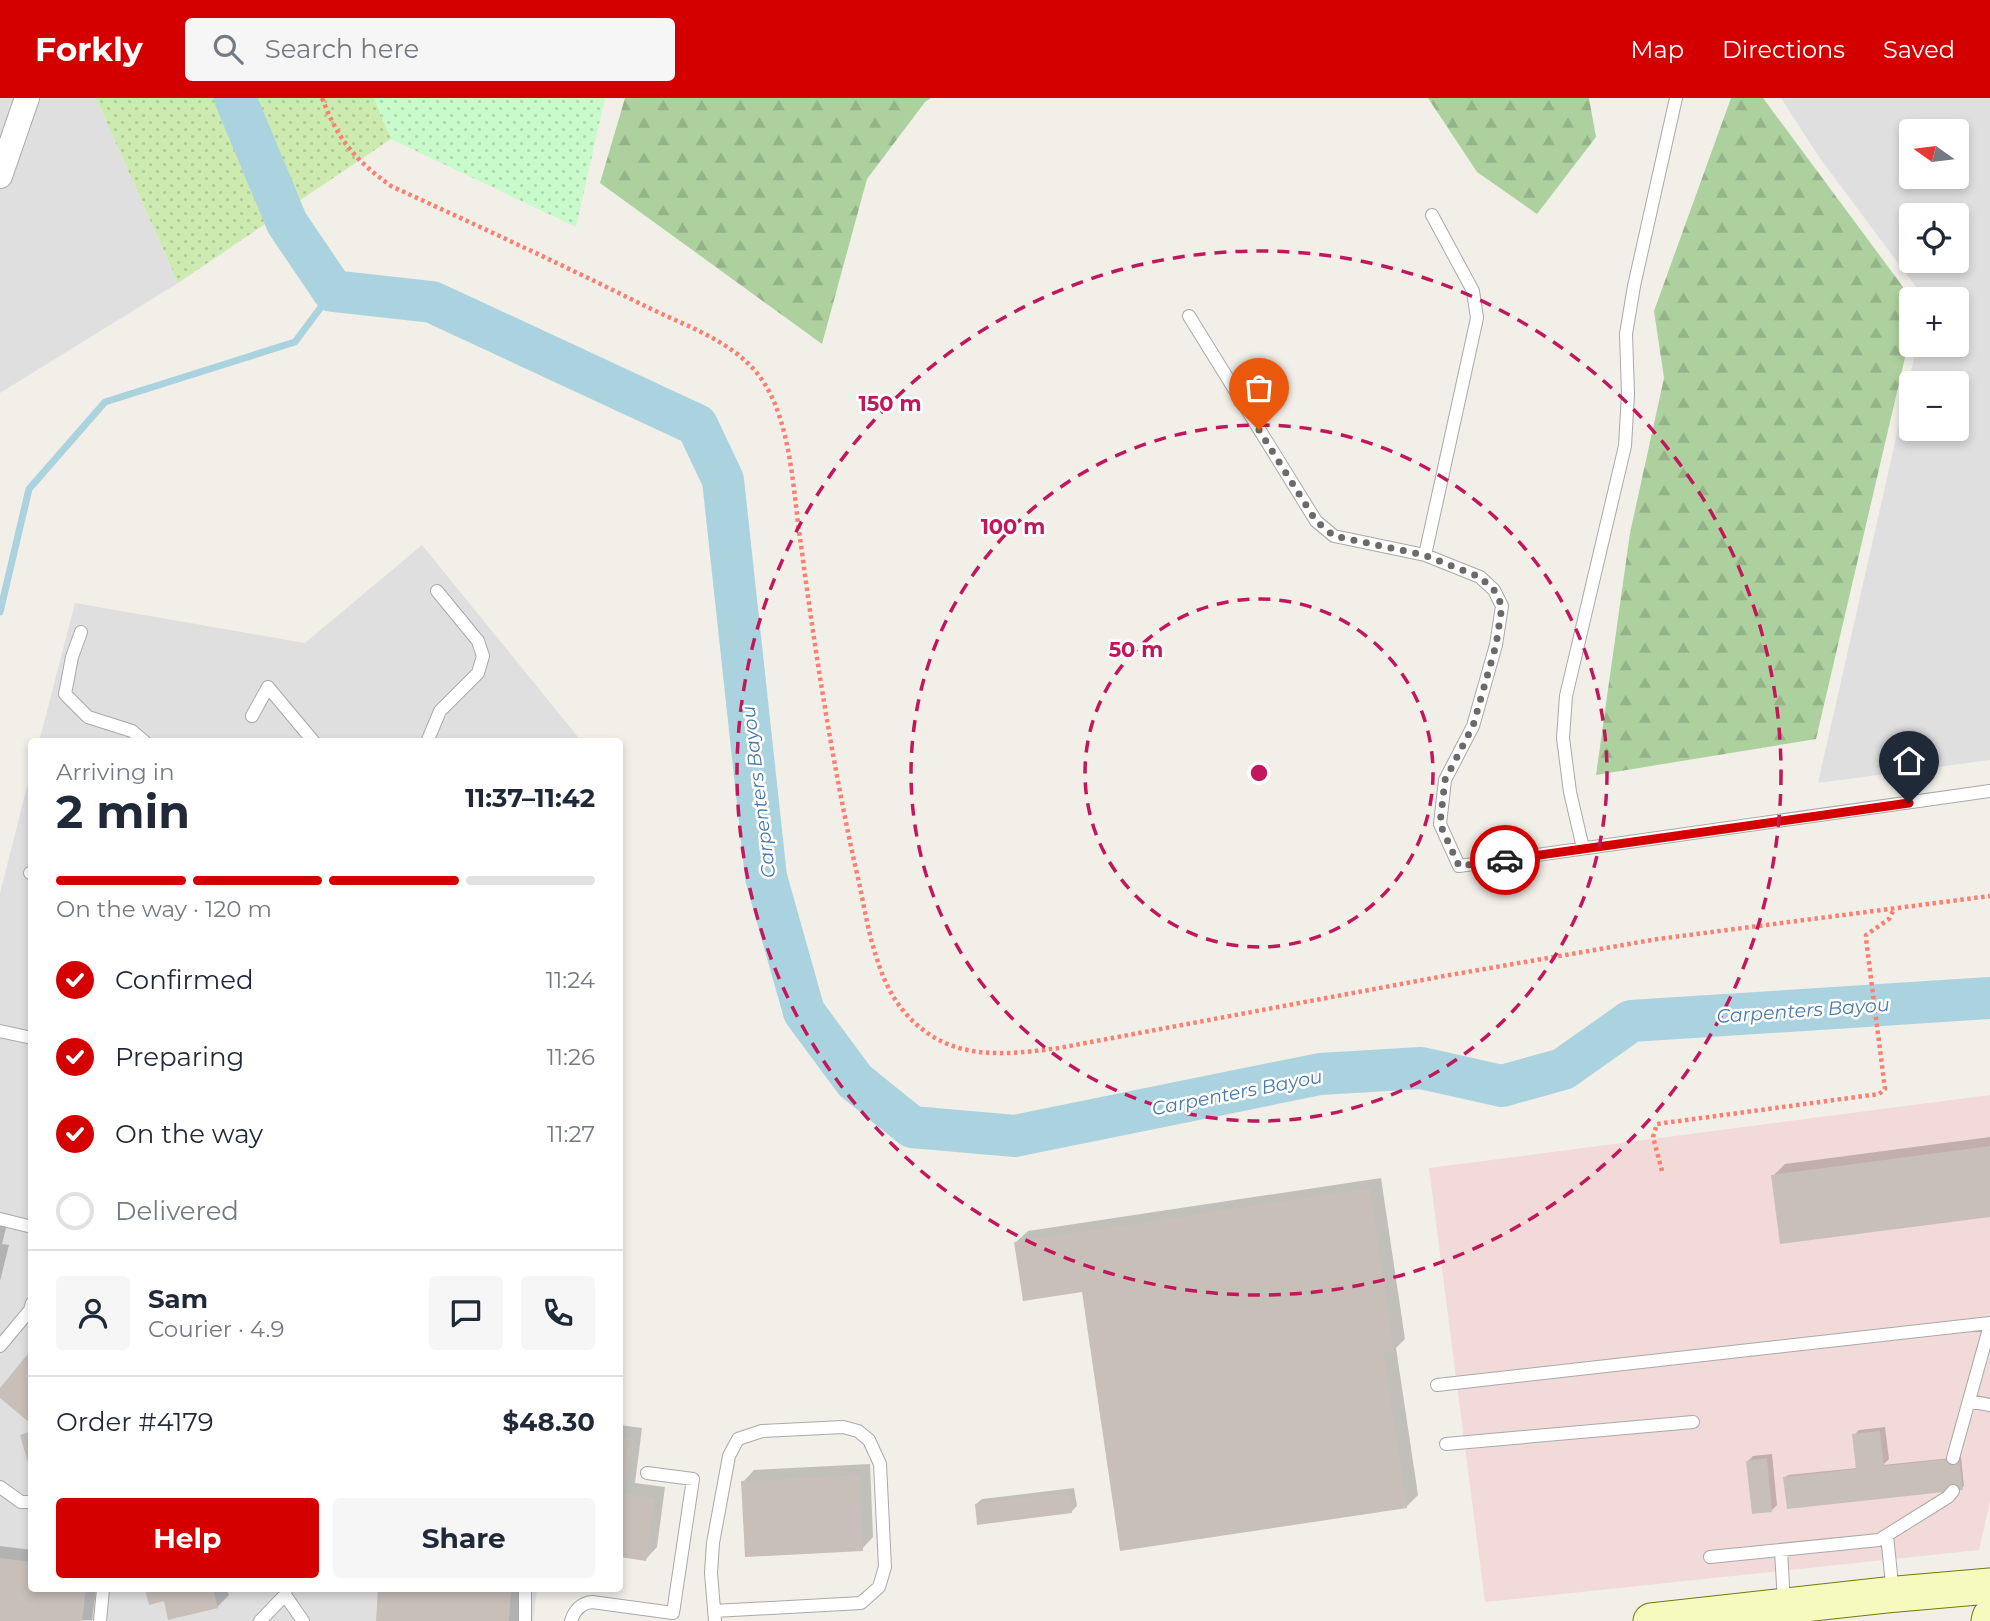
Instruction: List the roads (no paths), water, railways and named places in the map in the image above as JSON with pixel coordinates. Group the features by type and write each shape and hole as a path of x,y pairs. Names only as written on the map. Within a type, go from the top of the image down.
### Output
{"main road":[{"path":"1651,1621 1784,1607 1897,1603 1990,1586"}],"street":[{"path":"0,176 27,98"}],"lane":[{"path":"1583,849 1570,792 1563,738 1566,696 1625,446 1628,394 1626,334 1634,286 1676,98"},
{"path":"1424,555 1477,318 1473,291 1432,215"},
{"path":"1189,316 1316,521 1334,536 1424,555 1480,577 1494,590 1502,606 1496,645 1473,726 1445,780 1440,824 1459,866 1990,791"},
{"path":"429,738 440,711 478,673 483,656 478,641 437,591"},
{"path":"80,632 65,694 88,717 132,731 140,738"},
{"path":"252,716 268,687 311,738"},
{"path":"0,1031 28,1037"},
{"path":"0,1219 28,1226"},
{"path":"0,1346 28,1312"},
{"path":"1437,1385 1990,1324 1953,1458"},
{"path":"1969,1401 1990,1405"},
{"path":"1446,1444 1693,1422"},
{"path":"843,1427 858,1431 869,1440 880,1464 885,1567 879,1587 861,1603 714,1616 711,1573 713,1543 729,1456 738,1439 762,1431 843,1427"},
{"path":"571,1621 578,1609 585,1603 592,1602 673,1614 693,1479 647,1473"},
{"path":"0,1489 21,1502 28,1502"},
{"path":"1710,1557 1879,1540 1948,1497 1953,1491"},
{"path":"1887,1535 1897,1603"},
{"path":"1781,1550 1784,1607"},
{"path":"100,1621 103,1592"},
{"path":"260,1621 285,1592 303,1621"},
{"path":"525,1592 525,1621"}],"waterway":[{"name":"Carpenters Bayou","path":"235,98 287,223 333,291 432,302 697,425 723,480 766,877 804,1012 855,1081 912,1127 1015,1136 1320,1074 1421,1068 1502,1086 1563,1069 1631,1021 1990,998"},
{"path":"0,612 29,489 105,402 295,342 333,291"}]}
